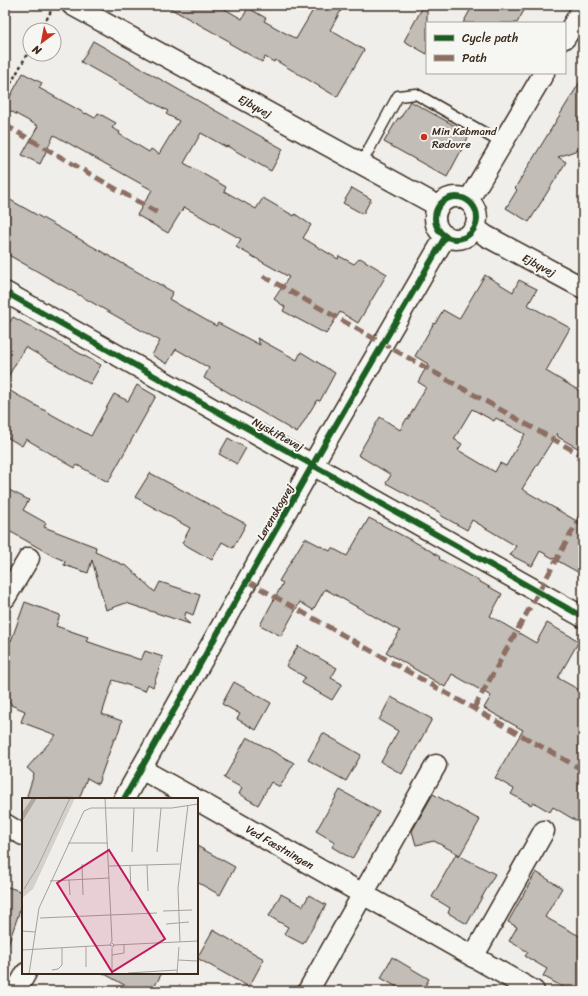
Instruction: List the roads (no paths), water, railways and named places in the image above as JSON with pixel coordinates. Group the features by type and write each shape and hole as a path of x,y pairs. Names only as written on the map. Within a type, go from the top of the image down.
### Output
{"street":[{"name":"Ejbyvej","path":"72,5 438,206"},
{"path":"566,36 583,8"},
{"path":"468,201 543,74"},
{"path":"449,198 462,198 468,201 476,210 477,223 475,228 471,234 465,238 452,240 445,237 440,233 434,220 438,206 449,198"},
{"name":"Ejbyvej","path":"475,228 486,236 583,288"},
{"name":"Lørenskogvej","path":"125,798 313,464 445,237"},
{"name":"Nyskiftevej","path":"5,292 583,617"},
{"path":"5,598 29,558"},
{"path":"308,991 436,765"},
{"name":"Ved Fæstningen","path":"141,769 192,798"},
{"name":"Ved Fæstningen","path":"198,801 534,991"},
{"path":"5,824 22,833"},
{"path":"474,957 544,832"},
{"path":"16,991 25,974"}],"lane":[{"path":"361,164 398,96 416,94 502,143"}],"place":[{"name":"Min Købmand Rødovre","path":"424,137"}]}
